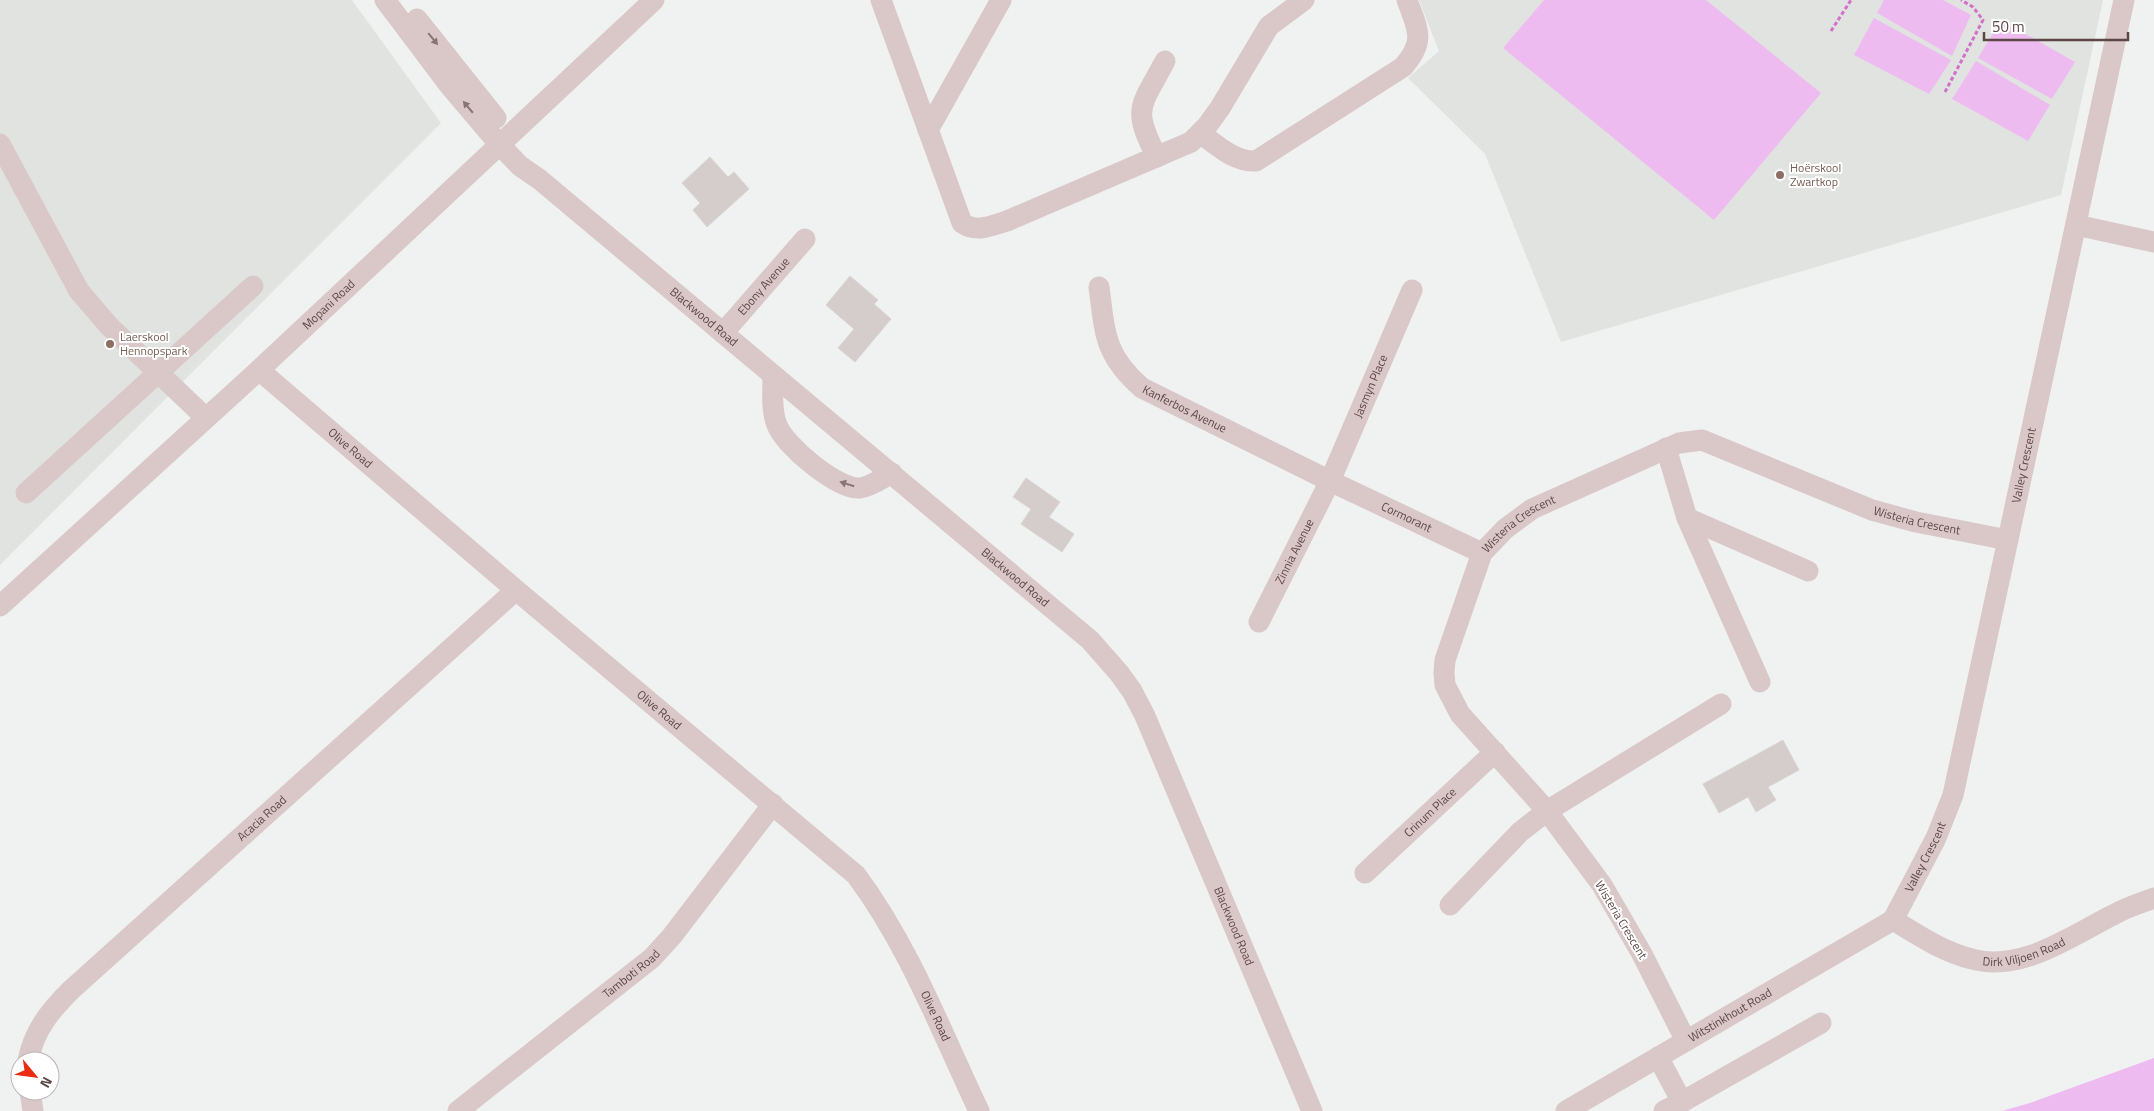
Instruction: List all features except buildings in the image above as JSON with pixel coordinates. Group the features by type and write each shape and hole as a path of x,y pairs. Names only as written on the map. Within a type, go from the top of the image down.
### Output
{"street":[{"name":"Blackwood Road","path":"385,0 449,84 504,140 533,165 539,179 1090,640 1132,691 1167,765 1312,1111"},
{"name":"Blackwood Road","path":"403,0 504,140"},
{"name":"Mopani Road","path":"0,606 259,370 654,0"},
{"path":"881,0 962,223 968,228 983,228 1007,221 1191,142 1220,108 1269,26 1290,3"},
{"path":"928,130 1001,0"},
{"path":"1200,133 1232,156 1246,162 1256,161 1403,68 1414,55 1418,44 1419,32 1407,0"},
{"name":"Valley Crescent","path":"1893,920 1936,838 1953,795 2124,0"},
{"path":"1157,157 1144,132 1140,108 1165,61"},
{"path":"0,144 79,291 109,326 206,418"},
{"path":"2076,225 2154,242"},
{"name":"Ebony Avenue","path":"723,332 805,239"},
{"path":"26,494 253,286"},
{"name":"Kanferbos Avenue","path":"1099,287 1104,332 1109,345 1119,365 1142,388 1330,481"},
{"name":"Jasmyn Place","path":"1330,481 1412,290"},
{"name":"Olive Road","path":"259,370 516,590 856,874 898,937 979,1111"},
{"path":"772,375 777,424 793,447 817,467 839,482 862,488 892,473"},
{"name":"Wisteria Crescent","path":"1686,1041 1642,954 1602,885 1547,811 1454,707 1446,685 1444,673 1445,660 1482,553 1505,529 1532,509 1666,448 1679,443 1702,440 1879,512 1916,522 2008,540"},
{"path":"1666,448 1687,518 1760,682"},
{"name":"Cormorant","path":"1330,481 1482,553"},
{"name":"Zinnia Avenue","path":"1260,622 1330,481"},
{"path":"1687,518 1808,571"},
{"name":"Acacia Road","path":"30,1051 34,1037 40,1025 49,1012 72,990 516,590"},
{"path":"1450,905 1520,832 1547,811 1721,704"},
{"name":"Crinum Place","path":"1365,873 1495,752"},
{"name":"Tamboti Road","path":"458,1111 652,958 672,936 773,804"},
{"name":"Dirk Viljoen Road","path":"1893,920 1950,952 1973,960 1997,963 2028,957 2117,912 2154,898"},
{"name":"Witstinkhout Road","path":"1566,1111 1893,920"},
{"path":"1658,1057 1673,1106 1821,1023"}],"path":[{"path":"1831,31 1850,0"},
{"path":"1945,92 1983,20 1973,7 1961,0"}],"shaded area":[{"name":"Laerskool Hennopspark","path":"0,0 352,0 441,123 0,565"},
{"name":"Hoërskool Zwartkop","path":"1419,0 2103,0 2061,195 1561,342 1485,154 1408,78 1439,51"},
{"path":"1544,0 1706,0 1821,93 1714,220 1503,48"},
{"path":"1884,0 1943,0 1971,15 1952,56 1877,13"},
{"path":"1874,18 1951,60 1929,94 1854,55"},
{"path":"2001,20 2075,62 2052,99 1978,58"},
{"path":"1976,61 2050,105 2028,141 1952,99"},
{"path":"2154,1058 2154,1111 2002,1111 2030,1103"}],"place":[{"name":"Hoërskool Zwartkop","path":"1780,175"},
{"name":"Laerskool Hennopspark","path":"110,344"}]}
